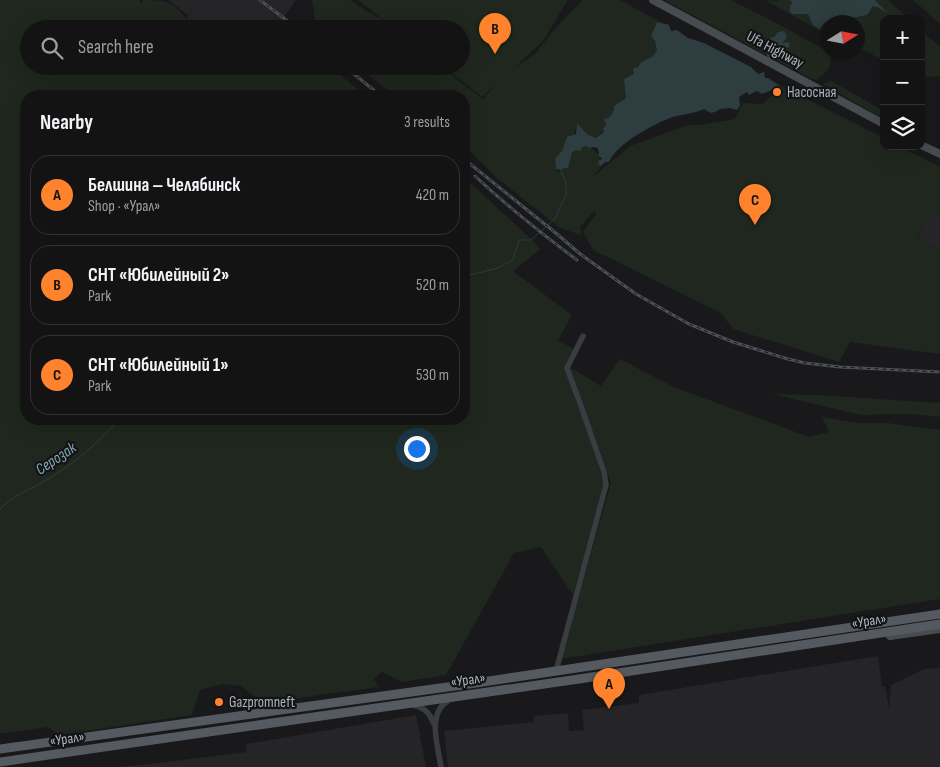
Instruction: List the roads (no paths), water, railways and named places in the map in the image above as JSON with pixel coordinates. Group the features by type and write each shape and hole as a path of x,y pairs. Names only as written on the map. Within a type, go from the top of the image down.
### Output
{"main road":[{"name":"Ufa Highway","path":"654,0 880,122"},
{"path":"925,147 940,154"},
{"path":"928,616 940,610"},
{"name":"«Урал»","path":"0,749 556,671 940,614"},
{"name":"«Урал»","path":"0,762 821,643 940,624"},
{"path":"821,643 846,642 940,629"}],"street":[{"path":"556,671 606,485 580,403 566,368 583,336"},
{"path":"435,726 436,716 440,707 446,701 456,696"},
{"path":"397,704 421,707 431,716 435,726 441,767"}],"waterway":[{"name":"Серозак","path":"470,275 495,269 513,260 519,240 531,240 555,219 566,196 566,183 561,171"},
{"name":"Серозак","path":"0,510 16,496 58,473 77,459 113,425"}],"railway":[{"path":"260,0 286,20"},
{"path":"355,75 374,90"},
{"path":"470,164 579,253 636,294 689,324 733,342 805,363 840,367 940,372"},
{"path":"475,176 525,220 577,260"}],"place":[{"name":"СНТ «Юбилейный 2»","path":"495,54"},
{"name":"Насосная","path":"777,92"},
{"name":"СНТ «Юбилейный 1»","path":"755,225"},
{"name":"Gazpromneft","path":"219,702"},
{"name":"Белшина – Челябинск","path":"609,709"}]}
